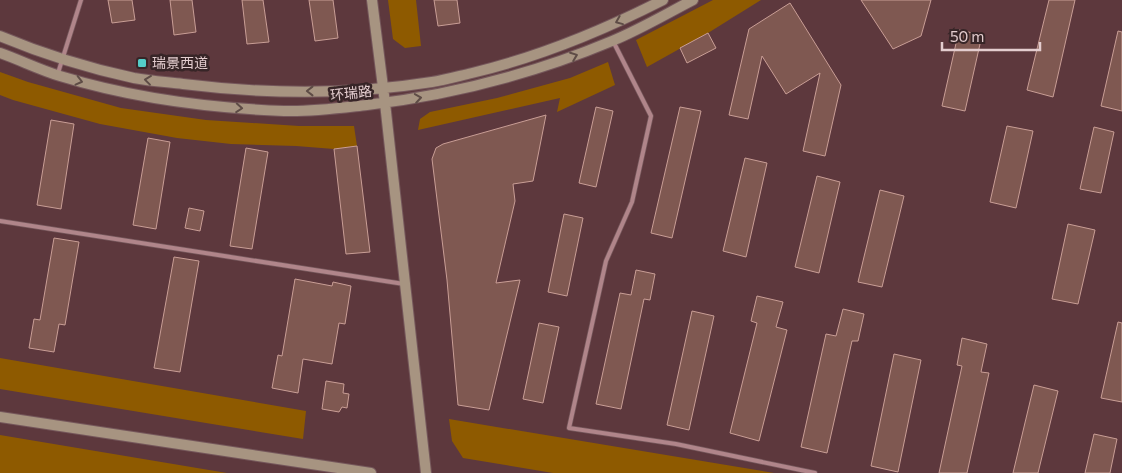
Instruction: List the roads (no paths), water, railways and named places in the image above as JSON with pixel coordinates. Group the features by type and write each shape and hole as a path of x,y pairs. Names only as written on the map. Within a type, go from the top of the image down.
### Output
{"main road":[{"path":"372,0 426,473"},
{"name":"环瑞路","path":"0,36 28,48 63,59 134,78 255,91 350,90 432,82 495,67 552,50 632,16 663,0"},
{"name":"环瑞路","path":"0,53 58,75 135,95 225,107 285,111 336,108 444,94 504,79 558,62 613,41 692,0"},
{"path":"0,417 371,473"}],"lane":[{"path":"58,75 81,0"},
{"path":"613,41 651,116 632,202 606,261 569,428 676,444 815,473"},
{"path":"0,220 404,284"}],"place":[{"name":"瑞景西道","path":"142,63"}]}
